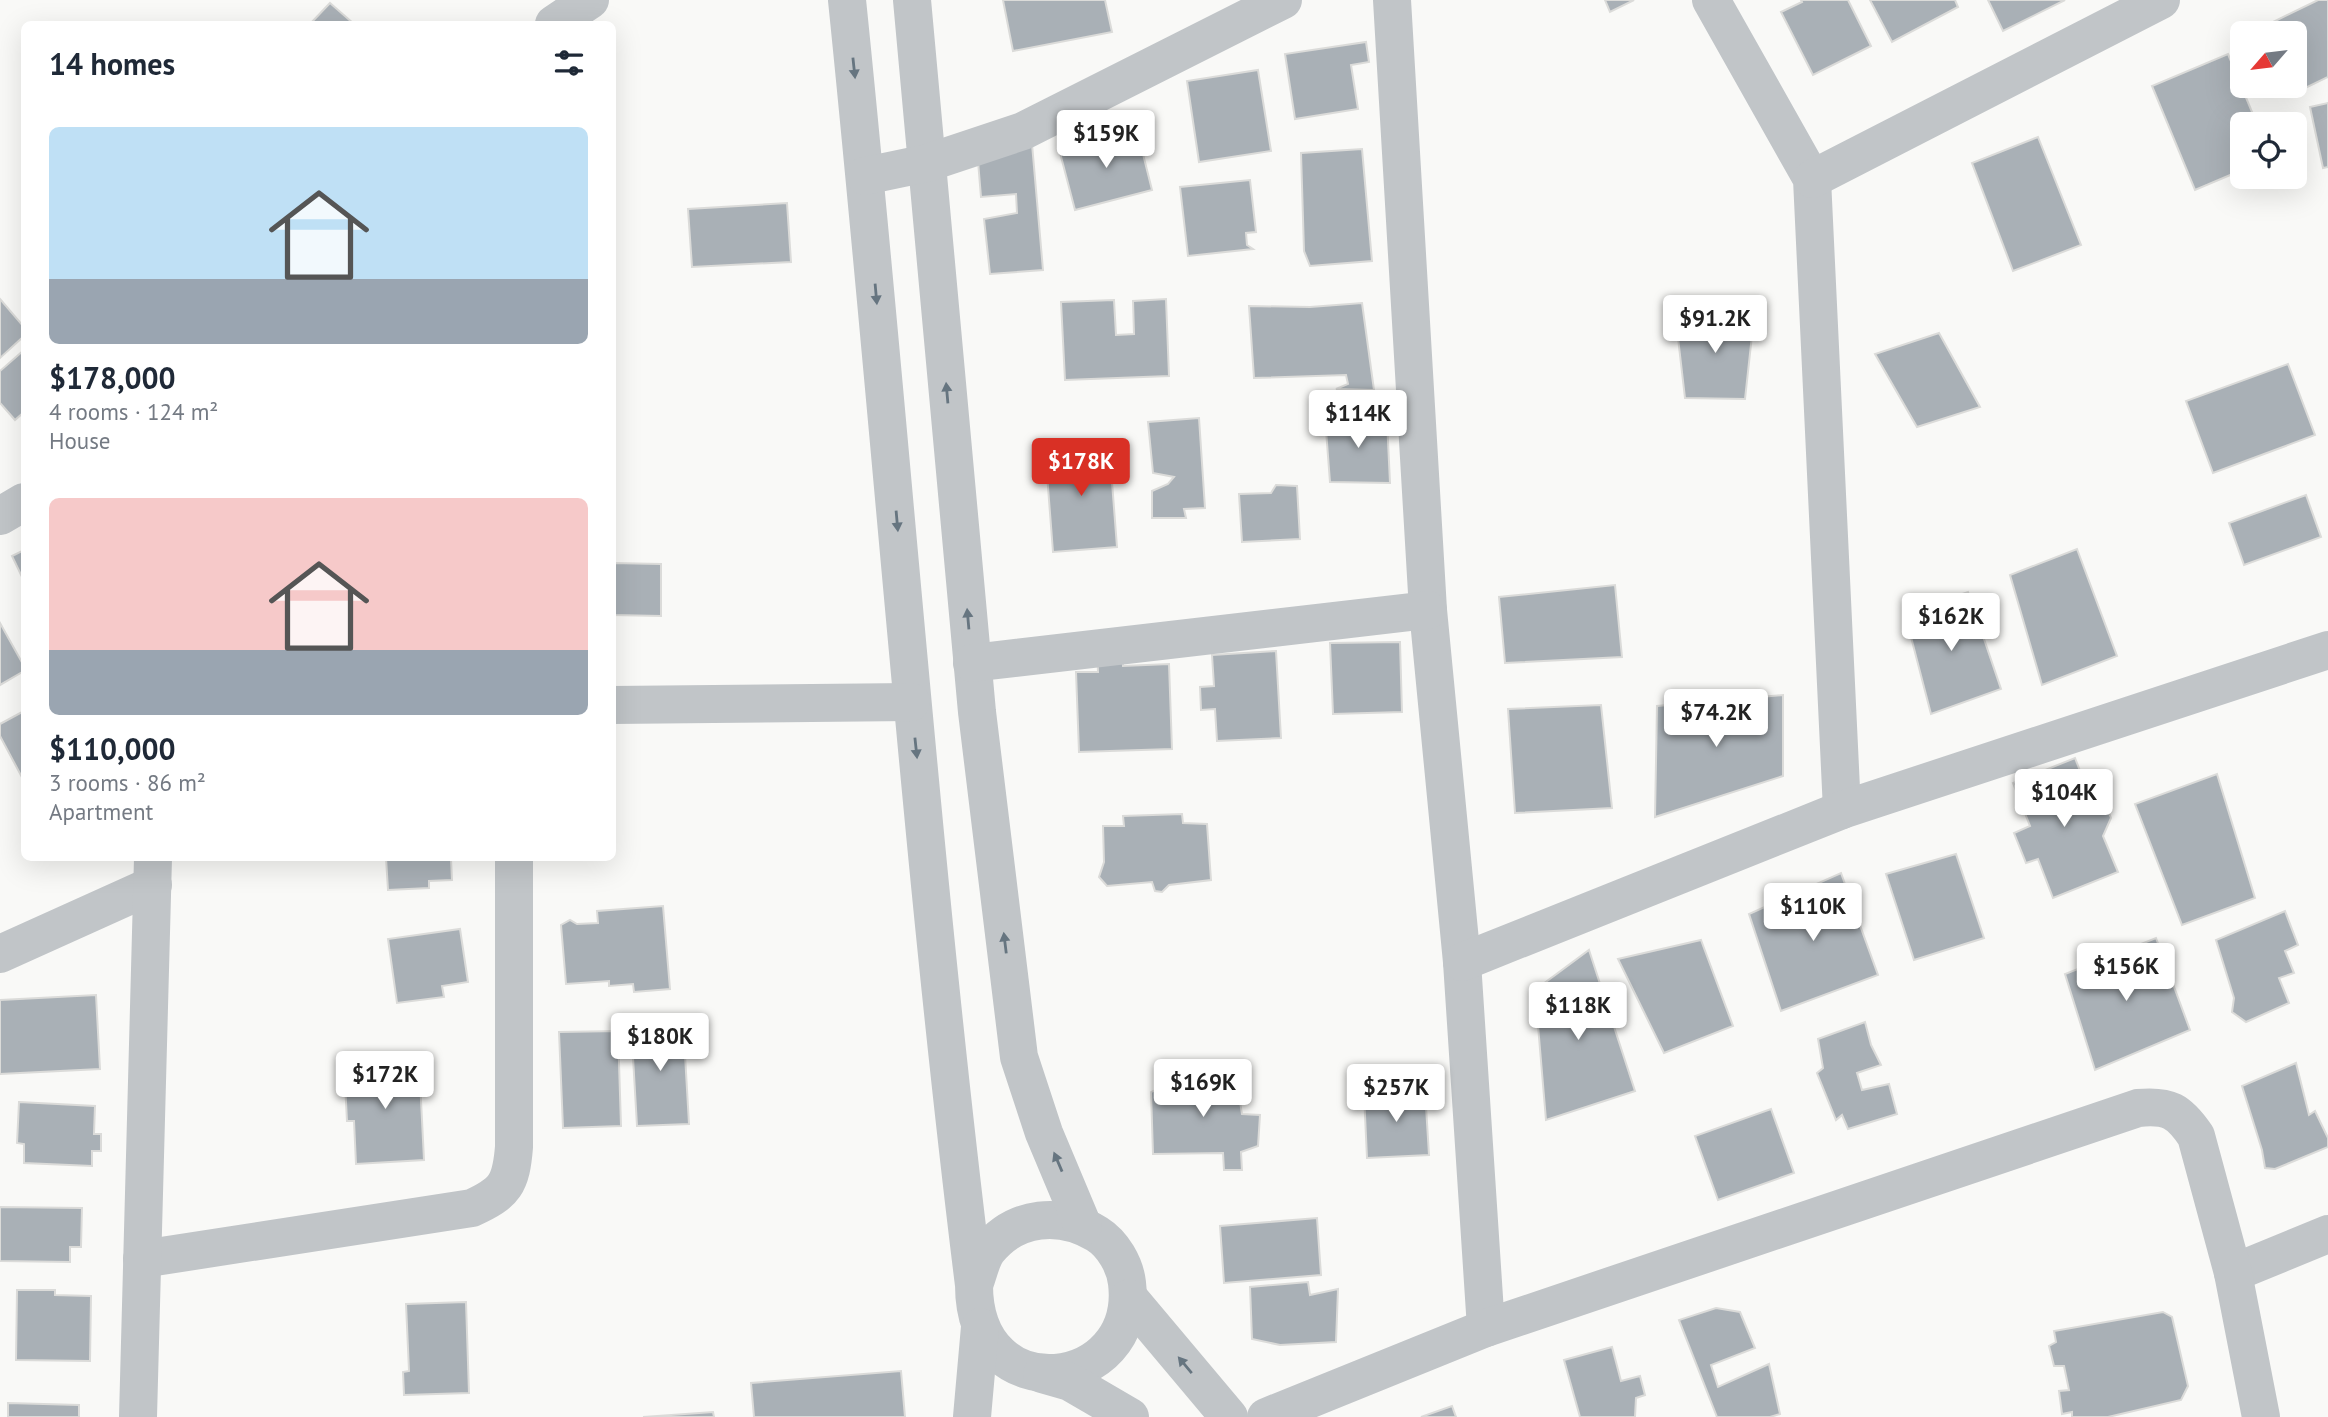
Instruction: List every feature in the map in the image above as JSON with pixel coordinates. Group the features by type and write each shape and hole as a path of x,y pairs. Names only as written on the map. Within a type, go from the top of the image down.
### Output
{"street":[{"path":"558,21 590,0"},
{"path":"848,0 866,176 911,702 974,1285 974,1306 980,1326 994,1349 1015,1365 1070,1382 1130,1417"},
{"path":"912,0 972,663 1019,1057 1044,1133 1083,1226"},
{"path":"866,176 927,163 1023,131 1283,0"},
{"path":"1392,0 1428,610 1462,962 1486,1328"},
{"path":"1711,0 1812,179 1842,810"},
{"path":"1812,179 2161,0"},
{"path":"0,516 21,504"},
{"path":"972,663 1428,610"},
{"path":"1462,962 1842,810 2328,650"},
{"path":"616,705 911,702"},
{"path":"142,1259 471,1208 494,1198 506,1186 513,1168 514,1147 514,861"},
{"path":"138,1417 153,871"},
{"path":"0,954 153,871"},
{"path":"1266,1417 1486,1328 2138,1108 2157,1106 2170,1109 2185,1119 2196,1136 2233,1273 2261,1417"},
{"path":"974,1285 987,1251 1013,1228 1048,1218 1083,1226 1102,1238 1117,1255 1126,1276 1129,1298 1121,1330 1102,1356 1073,1371 1040,1373"},
{"path":"2233,1273 2328,1234"},
{"path":"1129,1298 1228,1417"},
{"path":"972,1417 980,1326"}],"building":[{"path":"1003,0 1105,0 1112,32 1013,51"},
{"path":"1605,0 1634,0 1610,12"},
{"path":"1801,0 1848,0 1871,46 1813,75 1781,12 1802,2"},
{"path":"1870,0 1955,0 1958,7 1892,42"},
{"path":"1988,0 2065,0 2003,31"},
{"path":"2318,0 2328,0 2328,77 2307,87 2307,21 2275,21"},
{"path":"330,3 351,21 313,21"},
{"path":"1366,42 1369,62 1351,65 1358,109 1295,119 1285,54"},
{"path":"2228,54 2230,98 2246,98 2252,112 2230,112 2230,175 2195,190 2152,86"},
{"path":"1258,70 1271,151 1199,162 1187,81"},
{"path":"2328,103 2328,167 2323,168 2310,107"},
{"path":"1137,130 1152,190 1075,210 1059,149"},
{"path":"2038,137 2081,245 2013,271 1972,163"},
{"path":"1032,144 1043,270 990,274 984,219 1017,213 1016,194 981,197 978,161"},
{"path":"1362,149 1372,261 1310,266 1304,251 1301,153"},
{"path":"1250,180 1256,232 1246,233 1247,245 1253,249 1188,256 1180,187"},
{"path":"787,203 791,262 692,267 688,209"},
{"path":"0,299 21,324 21,339 0,358"},
{"path":"1166,299 1169,376 1065,380 1061,302 1114,300 1116,335 1134,334 1133,301"},
{"path":"1362,303 1374,390 1336,389 1348,384 1346,375 1254,378 1249,306 1310,307"},
{"path":"1675,312 1754,317 1745,399 1685,398"},
{"path":"1939,333 1980,407 1917,427 1875,354"},
{"path":"21,353 21,415 15,420 0,403 0,371"},
{"path":"2288,364 2315,435 2213,473 2186,401"},
{"path":"1375,416 1375,423 1387,420 1390,483 1330,482 1325,417"},
{"path":"1199,418 1205,508 1184,509 1186,518 1152,518 1152,491 1168,484 1174,477 1153,473 1148,422"},
{"path":"1109,443 1117,547 1053,552 1045,448"},
{"path":"1276,485 1297,486 1300,539 1242,542 1239,494 1271,493"},
{"path":"2306,495 2321,537 2244,565 2229,523"},
{"path":"2077,549 2117,656 2042,685 2010,575"},
{"path":"21,552 21,575 12,556"},
{"path":"616,563 661,564 661,616 616,615"},
{"path":"1615,585 1622,657 1505,663 1499,597"},
{"path":"1968,592 2001,689 1931,714 1905,614"},
{"path":"0,623 21,661 21,673 0,685"},
{"path":"1400,642 1402,712 1333,714 1330,643"},
{"path":"1122,646 1123,666 1169,664 1172,749 1079,752 1076,672 1098,672 1097,647"},
{"path":"1276,651 1281,738 1217,741 1215,709 1201,710 1200,687 1214,686 1212,655"},
{"path":"1783,695 1783,776 1655,817 1657,706"},
{"path":"1601,705 1612,808 1515,813 1508,709"},
{"path":"21,713 21,775 0,736 0,724"},
{"path":"2075,758 2091,799 2102,795 2111,818 2103,836 2118,872 2053,898 2038,859 2026,863 2014,833 2030,826 2013,783"},
{"path":"2217,774 2255,898 2182,925 2135,804"},
{"path":"1182,814 1183,823 1207,824 1211,880 1169,885 1162,892 1155,891 1152,882 1107,886 1099,877 1104,862 1103,826 1124,826 1123,816"},
{"path":"1956,854 1984,938 1914,960 1886,874"},
{"path":"386,861 451,861 452,880 429,881 429,888 388,890"},
{"path":"1841,873 1878,975 1781,1011 1749,914"},
{"path":"663,906 670,989 634,992 633,984 609,986 609,981 566,984 561,925 570,920 577,924 598,923 597,911"},
{"path":"2285,911 2298,945 2285,951 2294,973 2279,978 2289,1003 2246,1022 2232,1012 2234,998 2216,940"},
{"path":"460,929 468,982 442,986 444,997 397,1003 388,939"},
{"path":"2156,938 2190,1030 2095,1070 2065,974"},
{"path":"1701,940 1733,1026 1664,1053 1618,959"},
{"path":"1589,950 1635,1091 1546,1120 1535,990"},
{"path":"96,995 100,1069 0,1074 0,1000"},
{"path":"683,1020 689,1124 637,1126 631,1023"},
{"path":"1865,1022 1871,1045 1881,1065 1857,1073 1862,1090 1889,1084 1897,1114 1848,1129 1842,1115 1836,1120 1817,1073 1823,1068 1818,1039"},
{"path":"618,1031 621,1126 563,1128 559,1032"},
{"path":"419,1060 424,1160 356,1164 354,1121 347,1121 344,1064"},
{"path":"2296,1063 2309,1115 2315,1111 2328,1138 2328,1147 2275,1169 2265,1168 2242,1086"},
{"path":"1235,1071 1242,1114 1260,1115 1258,1146 1241,1152 1242,1170 1224,1170 1223,1153 1153,1154 1151,1092 1170,1083"},
{"path":"1425,1090 1429,1155 1367,1158 1364,1094"},
{"path":"19,1102 95,1106 94,1134 101,1134 101,1151 92,1151 92,1166 24,1163 24,1144 17,1143"},
{"path":"1771,1109 1794,1173 1718,1200 1695,1136"},
{"path":"0,1207 82,1208 81,1247 70,1247 70,1262 0,1261"},
{"path":"1317,1218 1321,1275 1224,1283 1220,1226"},
{"path":"1308,1282 1310,1295 1338,1289 1336,1342 1280,1345 1252,1339 1250,1287"},
{"path":"17,1290 55,1290 55,1295 91,1296 90,1361 16,1360"},
{"path":"466,1302 469,1393 404,1395 403,1372 409,1371 406,1304"},
{"path":"1716,1308 1740,1312 1755,1348 1711,1365 1718,1387 1769,1364 1780,1414 1770,1417 1717,1417 1679,1320"},
{"path":"2163,1312 2172,1317 2188,1386 2181,1400 2108,1417 2072,1417 2072,1412 2062,1414 2059,1391 2069,1390 2064,1366 2054,1366 2049,1346 2056,1342 2054,1331"},
{"path":"1612,1347 1621,1381 1640,1376 1645,1395 1636,1398 1635,1417 1580,1417 1564,1360"},
{"path":"901,1371 905,1417 754,1417 751,1383"},
{"path":"8,1403 79,1405 79,1417 8,1417"},
{"path":"1452,1406 1456,1417 1421,1417"},
{"path":"713,1412 714,1417 643,1417"}]}
